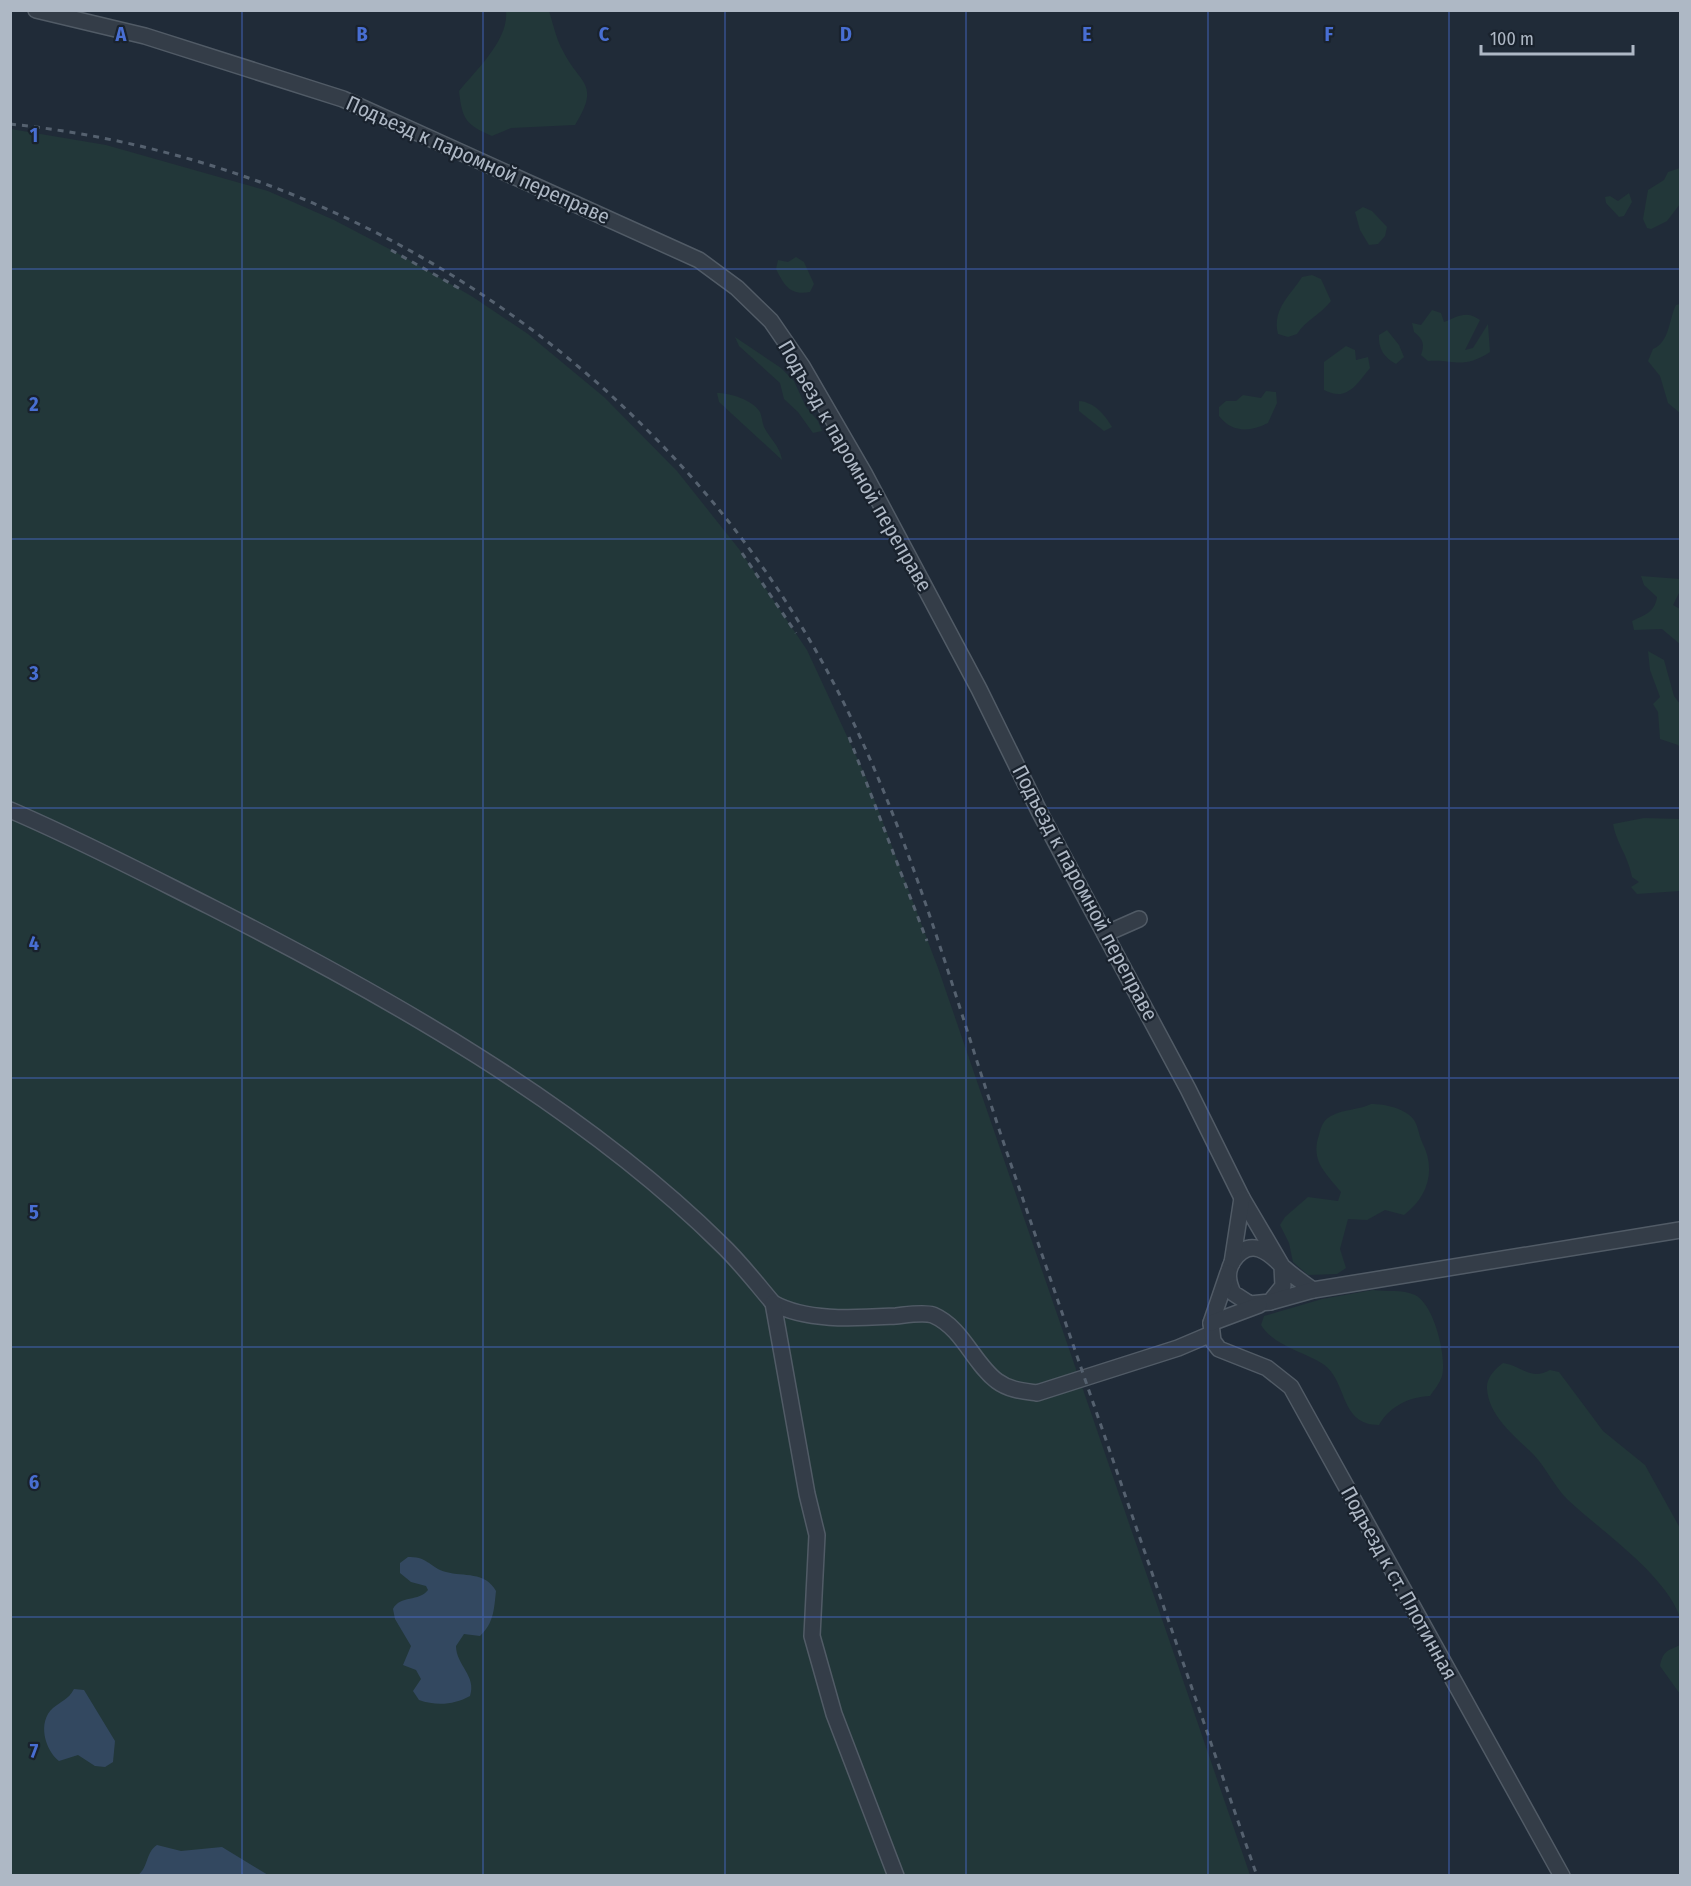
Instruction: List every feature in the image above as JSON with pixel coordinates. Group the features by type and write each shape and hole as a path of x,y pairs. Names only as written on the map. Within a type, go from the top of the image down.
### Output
{"street":[{"name":"Подъезд к паромной переправе","path":"36,10 145,36 343,99 699,260 737,288 771,321 796,357 858,464 1188,1089 1242,1198 1282,1266"},
{"path":"10,810 53,828 289,947 486,1062 567,1115 660,1190 722,1244 773,1303 808,1314 865,1317 931,1314 948,1325 997,1381 1014,1390 1037,1393 1167,1352 1265,1303 1313,1290 1680,1230"},
{"path":"1105,934 1139,919"},
{"path":"1211,1328 1230,1268 1242,1198"},
{"path":"1230,1268 1247,1250 1258,1249 1276,1257 1282,1266 1313,1290"},
{"path":"1265,1303 1283,1286 1282,1266"},
{"path":"1230,1268 1233,1293 1240,1300 1265,1303"},
{"path":"773,1303 807,1494 817,1535 812,1636 834,1714 896,1875"},
{"name":"Подъезд к ст. Плотинная","path":"1211,1328 1219,1350 1267,1368 1291,1387 1562,1875"}],"green space":[{"path":"506,11 549,11 561,46 587,92 583,111 575,125 511,128 492,136 476,128 467,120 459,91 497,44 506,22"},
{"path":"11,129 106,145 268,191 334,220 397,253 473,297 528,334 604,397 677,471 739,549 807,650 865,775 938,968 1250,1875 11,1875"},
{"path":"1680,168 1680,204 1667,221 1651,229 1647,228 1643,219 1648,190 1664,180 1668,172"},
{"path":"1629,193 1632,202 1624,216 1619,217 1606,203 1605,197 1610,196 1618,201"},
{"path":"1363,207 1372,211 1387,227 1385,236 1378,244 1369,245 1360,230 1355,212"},
{"path":"796,257 804,262 814,284 810,292 797,292 788,288 776,269 778,260 788,262"},
{"path":"1312,275 1321,279 1331,301 1297,334 1288,337 1278,334 1278,317 1283,303 1302,277"},
{"path":"1680,304 1680,413 1668,403 1660,376 1648,361 1653,349 1663,341 1676,305"},
{"path":"1432,310 1441,313 1444,322 1467,315 1480,320 1465,350 1473,348 1488,324 1490,352 1472,361 1428,361 1421,355 1422,342 1414,332 1412,323 1421,325"},
{"path":"1387,330 1399,345 1404,357 1396,364 1385,356 1381,348 1379,335"},
{"path":"735,337 781,368 794,381 806,407 818,421 822,431 813,433 798,412 784,399 780,383 739,346"},
{"path":"1346,346 1355,350 1356,360 1368,357 1370,368 1345,393 1332,393 1324,390 1324,362"},
{"path":"1266,391 1276,392 1277,403 1268,423 1255,428 1235,428 1219,416 1219,407 1226,401 1236,401 1243,395 1261,398"},
{"path":"717,393 741,398 757,408 764,427 777,447 782,460 719,402"},
{"path":"1079,401 1098,410 1112,427 1104,431 1079,411"},
{"path":"1641,576 1680,579 1680,591 1673,605 1680,609 1680,644 1662,629 1634,630 1632,621 1652,610 1657,597 1644,585"},
{"path":"1648,651 1664,660 1674,696 1680,704 1680,748 1678,745 1660,739 1658,712 1653,704 1660,697 1650,670"},
{"path":"1644,818 1680,819 1680,891 1637,894 1631,887 1639,882 1632,877 1613,824"},
{"path":"1371,1104 1405,1112 1414,1120 1429,1162 1428,1182 1413,1208 1404,1215 1385,1210 1367,1220 1348,1219 1340,1249 1346,1268 1337,1274 1308,1275 1293,1262 1289,1243 1280,1225 1285,1217 1308,1197 1338,1201 1341,1192 1318,1159 1317,1144 1321,1129 1324,1122 1331,1116"},
{"path":"1373,1290 1405,1292 1422,1300 1438,1332 1443,1357 1441,1379 1430,1396 1415,1398 1401,1404 1383,1418 1379,1425 1366,1423 1357,1418 1345,1401 1337,1381 1323,1364 1273,1338 1261,1325 1264,1316 1322,1299"},
{"path":"1503,1363 1537,1374 1550,1370 1559,1372 1603,1431 1645,1465 1680,1528 1680,1617 1661,1585 1631,1554 1567,1499 1539,1460 1498,1417 1489,1399 1487,1385 1492,1374"},
{"path":"1680,1645 1680,1694 1660,1666 1664,1654"}],"water":[{"path":"408,1557 420,1558 446,1572 486,1580 496,1591 493,1615 485,1631 480,1636 464,1634 456,1646 459,1659 471,1682 470,1696 464,1699 445,1704 432,1703 419,1700 413,1691 421,1679 416,1670 403,1665 411,1646 395,1619 393,1609 400,1602 420,1596 428,1590 426,1586 411,1582 400,1573 400,1563"},
{"path":"74,1689 84,1690 115,1741 113,1762 105,1767 95,1766 78,1755 59,1761 47,1743 44,1728 48,1714"},
{"path":"157,1845 181,1851 222,1847 268,1875 138,1875"}],"railway":[{"path":"10,124 137,145 259,182 375,232 484,296 585,372 676,460 756,558 825,667 883,789 907,852 993,1112 1257,1876"},
{"path":"391,250 462,290"},
{"path":"742,553 796,633"},
{"path":"849,737 927,941"}]}
